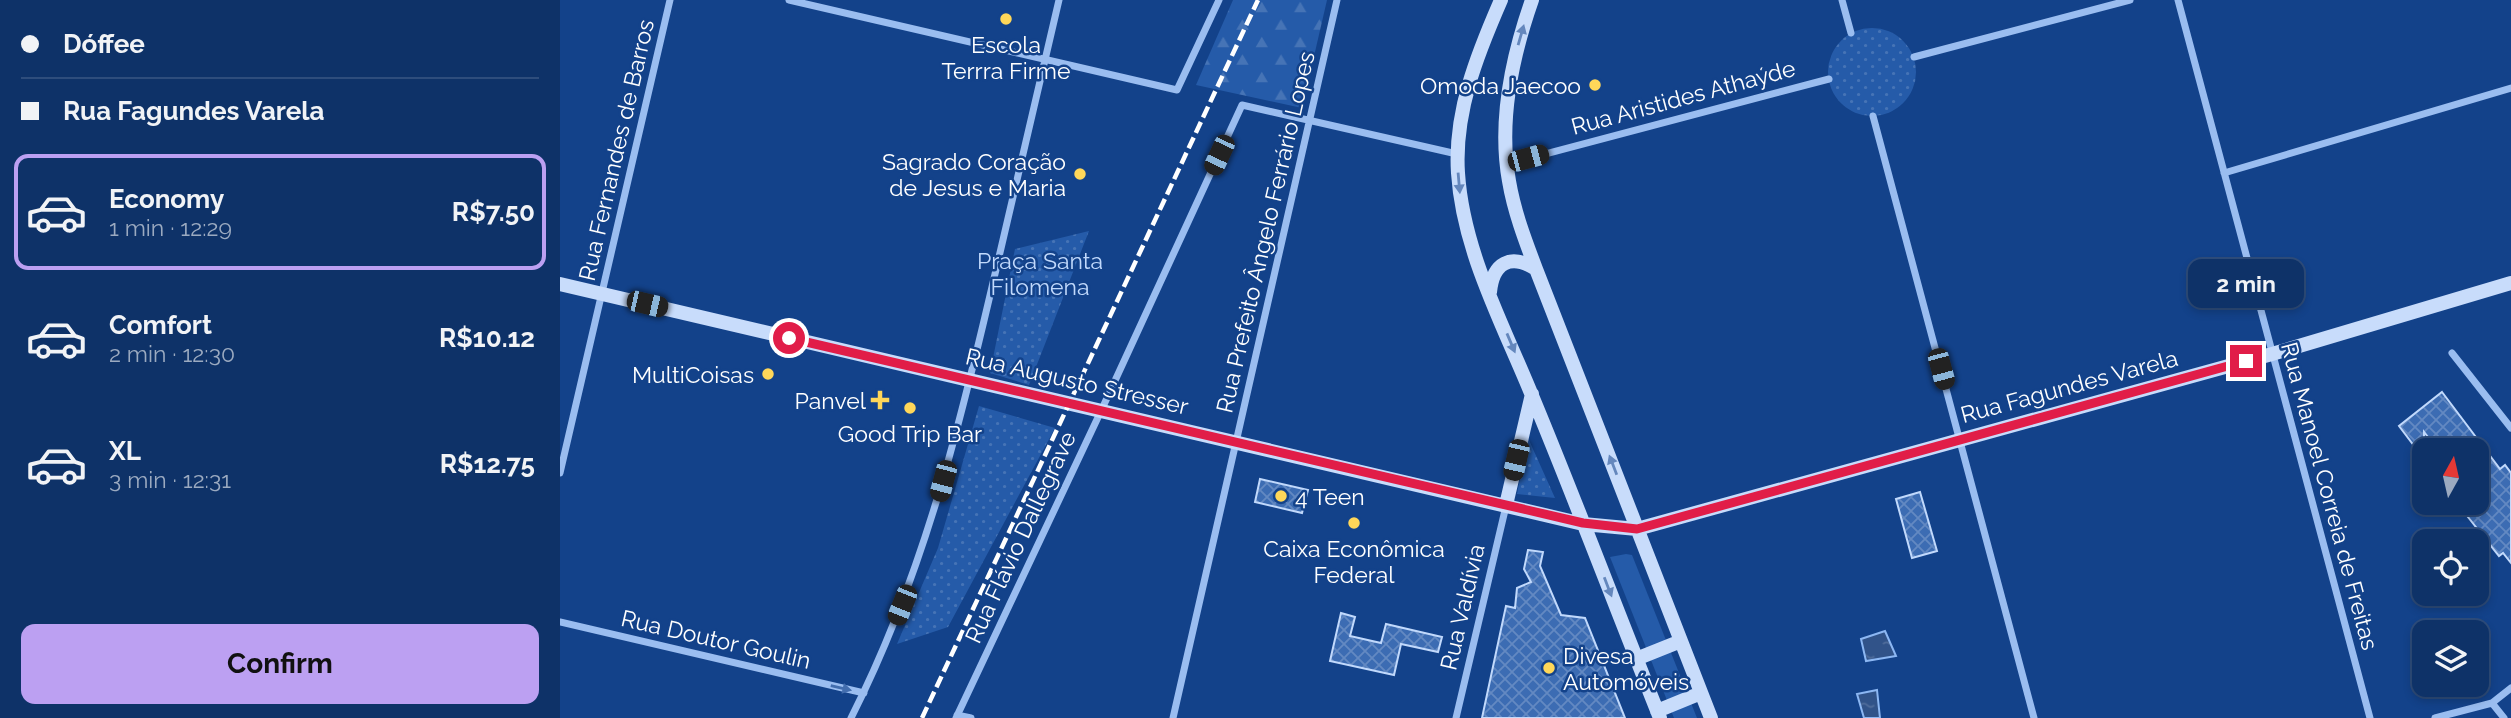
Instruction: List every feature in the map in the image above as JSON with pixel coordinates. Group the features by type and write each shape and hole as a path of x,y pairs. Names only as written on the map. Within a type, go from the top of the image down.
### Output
{"main road":[{"path":"1501,0 1468,83 1457,154 1463,215 1490,292 1658,714 1701,693"},
{"path":"1532,0 1518,42 1510,79 1505,128 1507,164 1514,205 1536,269 1711,718"},
{"path":"1490,292 1491,277 1503,264 1525,262 1536,269"},
{"name":"Rua Fagundes Varela","path":"1637,529 2272,354 2511,283"},
{"name":"Rua Augusto Stresser","path":"560,284 1583,523 1637,529"},
{"path":"1506,505 1532,394"},
{"path":"1636,659 1681,641"}],"street":[{"name":"Rua Fernandes de Barros","path":"560,473 670,0"},
{"path":"789,0 1177,90 1219,0"},
{"path":"851,718 895,623 924,546 971,380 1059,0"},
{"name":"Rua Prefeito Ângelo Ferrário Lopes","path":"1173,718 1337,0"},
{"path":"1842,0 1851,33"},
{"path":"1914,57 2130,0"},
{"name":"Rua Manoel Correia de Freitas","path":"2178,0 2370,718"},
{"name":"Rua Aristides Athaýde","path":"1507,164 1829,79"},
{"path":"2224,173 2511,88"},
{"name":"Rua Flávio Dallegrave","path":"957,716 1242,105 1309,120"},
{"path":"1873,117 2034,718"},
{"path":"1309,120 1457,154"},
{"path":"2452,353 2511,428"},
{"name":"Rua Valdívia","path":"1455,718 1506,505"},
{"name":"Rua Doutor Goulin","path":"560,622 864,693"},
{"path":"2435,718 2492,703 2511,688"},
{"path":"2492,703 2504,718"},
{"path":"957,716 971,718"}],"green space":[{"path":"1233,0 1327,0 1302,108 1196,85"},
{"path":"1872,28 1889,32 1903,41 1912,55 1916,72 1912,89 1903,103 1889,112 1872,116 1855,112 1841,103 1832,89 1828,72 1832,55 1841,41 1855,32"},
{"name":"Praça Santa Filomena","path":"1089,231 1029,385 990,373 1015,249"},
{"path":"979,406 1055,428 948,627 897,644 938,548"},
{"path":"1528,438 1555,498 1517,494"},
{"path":"1632,555 1697,718 1674,718 1610,557"}],"water":[{"path":"1885,631 1896,656 1866,661 1861,639"},
{"path":"1877,690 1880,718 1864,718 1857,694"}],"building":[{"path":"2442,392 2477,438 2429,438 2424,432 2424,438 2412,438 2412,443 2399,426"},
{"path":"2489,454 2500,469 2505,465 2511,473 2511,563 2503,553 2499,556 2489,543 2489,529 2478,529 2466,515 2489,515"},
{"name":"4 Teen","path":"1260,479 1308,490 1302,513 1255,502"},
{"path":"1920,492 1937,551 1912,558 1896,499"},
{"name":"Divesa Automóveis","path":"1528,550 1543,552 1540,566 1561,615 1585,618 1625,718 1482,718 1506,606 1515,608 1517,588 1531,582 1524,569"},
{"path":"1341,613 1355,617 1350,636 1381,643 1386,624 1442,637 1438,652 1401,644 1394,675 1330,661"}],"railway":[{"path":"922,718 1258,0"}],"place":[{"name":"Escola Terrra Firme","path":"1006,19"},
{"name":"Omoda Jaecoo","path":"1595,85"},
{"name":"Sagrado Coração de Jesus e Maria","path":"1080,174"},
{"name":"MultiCoisas","path":"768,374"},
{"name":"Panvel","path":"880,400"},
{"name":"Good Trip Bar","path":"910,408"},
{"name":"4 Teen","path":"1281,496"},
{"name":"Caixa Econômica Federal","path":"1354,523"},
{"name":"Divesa Automóveis","path":"1549,668"}],"route":[{"path":"789,338 1583,523 1637,529 2246,361"}]}
